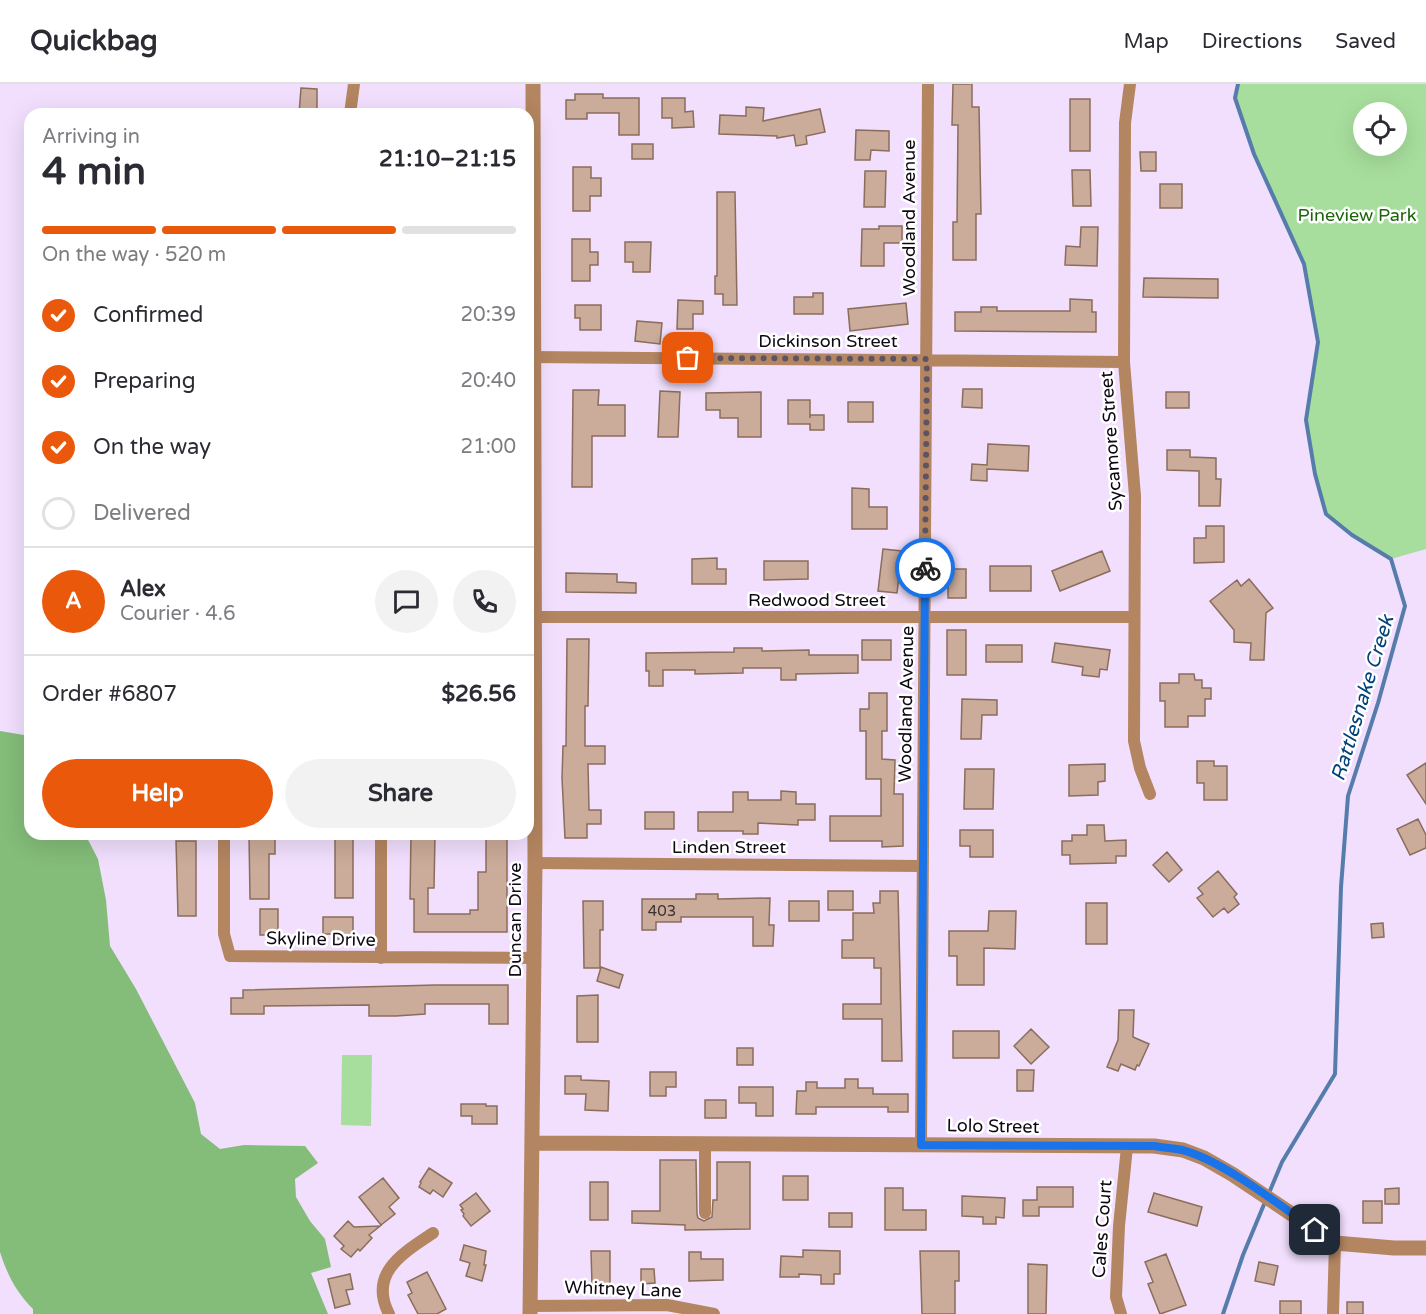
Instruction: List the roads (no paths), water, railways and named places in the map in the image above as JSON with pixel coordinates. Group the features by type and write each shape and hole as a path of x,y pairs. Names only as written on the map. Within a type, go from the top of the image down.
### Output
{"street":[{"path":"351,108 354,84"},
{"name":"Duncan Drive","path":"532,108 533,84"},
{"name":"Woodland Avenue","path":"921,1145 928,84"},
{"name":"Sycamore Street","path":"1130,84 1125,123 1124,362 1135,496 1134,741 1140,768 1150,794"},
{"name":"Dickinson Street","path":"534,357 1124,362"},
{"name":"Duncan Drive","path":"530,1310 535,863 534,590"},
{"name":"Redwood Street","path":"535,616 1134,617"},
{"name":"Skyline Drive","path":"224,840 224,934 230,956 534,958"},
{"path":"381,840 381,958"},
{"name":"Linden Street","path":"535,863 922,866"},
{"name":"Lolo Street","path":"532,1143 1155,1146 1183,1150 1204,1158 1232,1174 1335,1243 1426,1248"},
{"path":"705,1143 705,1213"},
{"name":"Cales Court","path":"1121,1314 1116,1297 1119,1226 1127,1147"},
{"path":"389,1314 382,1292 385,1275 400,1255 433,1233"},
{"path":"1333,1314 1335,1243"},
{"name":"Whitney Lane","path":"530,1310 667,1305 714,1314"}],"waterway":[{"name":"Rattlesnake Creek","path":"1238,84 1235,98 1254,154 1304,264 1318,342 1306,420 1315,474 1326,514 1352,535 1391,559 1405,606 1378,703 1348,796 1341,887 1335,1074 1282,1162 1269,1193"},
{"name":"Rattlesnake Creek","path":"1223,1314 1243,1255 1265,1202"}],"park label":[{"name":"Pineview Park","path":"1357,215"}]}
